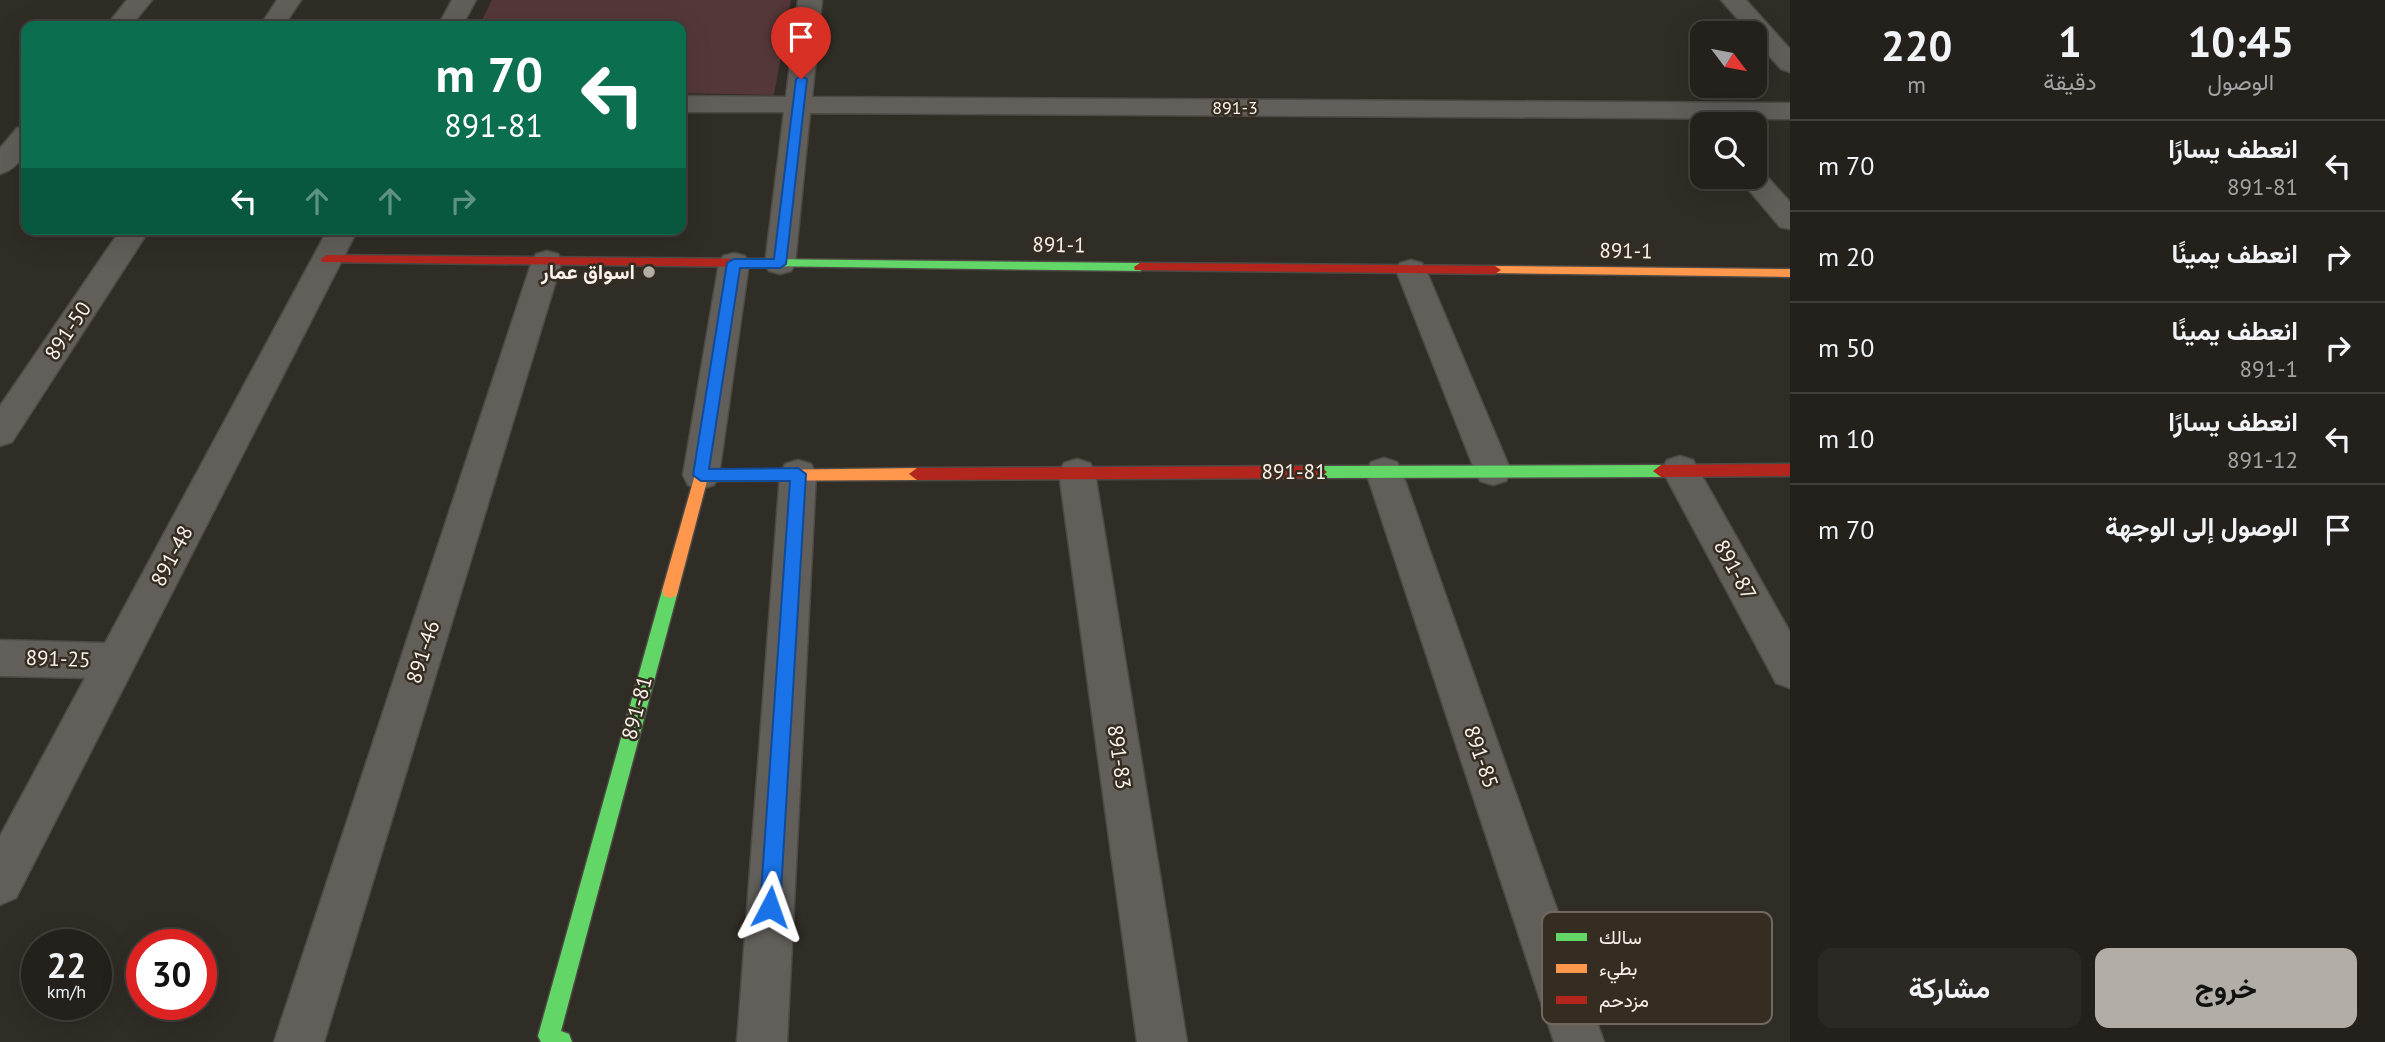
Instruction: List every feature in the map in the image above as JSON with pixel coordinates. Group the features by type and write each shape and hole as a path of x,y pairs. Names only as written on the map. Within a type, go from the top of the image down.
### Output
{"street":[{"path":"122,21 140,0"},
{"path":"275,21 289,0"},
{"path":"453,21 464,0"},
{"path":"780,264 810,0"},
{"path":"1733,0 1790,64"},
{"name":"891-3","path":"686,104 1690,118"},
{"name":"891-3","path":"1767,113 1790,111"},
{"path":"0,165 21,140"},
{"path":"1763,189 1790,220"},
{"name":"891-50","path":"0,433 132,235"},
{"name":"891-1","path":"335,244 547,261 1790,273"},
{"name":"891-48","path":"0,882 335,244"},
{"name":"891-46","path":"299,1042 547,261"},
{"path":"701,475 734,263"},
{"path":"1411,270 1493,471"},
{"name":"891-87","path":"1680,470 1790,670"},
{"name":"891-81","path":"555,1039 701,475 1790,470"},
{"name":"891-85","path":"1384,472 1542,934"},
{"name":"891-83","path":"1077,473 1162,1042"},
{"path":"762,1042 798,474"},
{"name":"891-25","path":"0,658 117,661"},
{"name":"891-85","path":"1573,1024 1579,1042"}],"shaded area":[{"path":"492,0 791,0 774,95 686,93 686,21 482,21"}],"traffic: fast":[{"path":"761,263 1140,267"},
{"path":"1319,472 1661,471"},
{"path":"561,1042 549,1036 670,591"}],"traffic: slow":[{"path":"1495,270 1790,273"},
{"path":"670,591 701,475 917,474"}],"traffic: jam":[{"path":"327,259 761,263"},
{"path":"1140,267 1495,270"},
{"path":"1661,471 1790,470"},
{"path":"917,474 1319,472"}],"place":[{"name":"اسواق عمار","path":"649,272"}],"route":[{"path":"770,907 798,474 701,475 734,263 780,264 801,79"}]}
